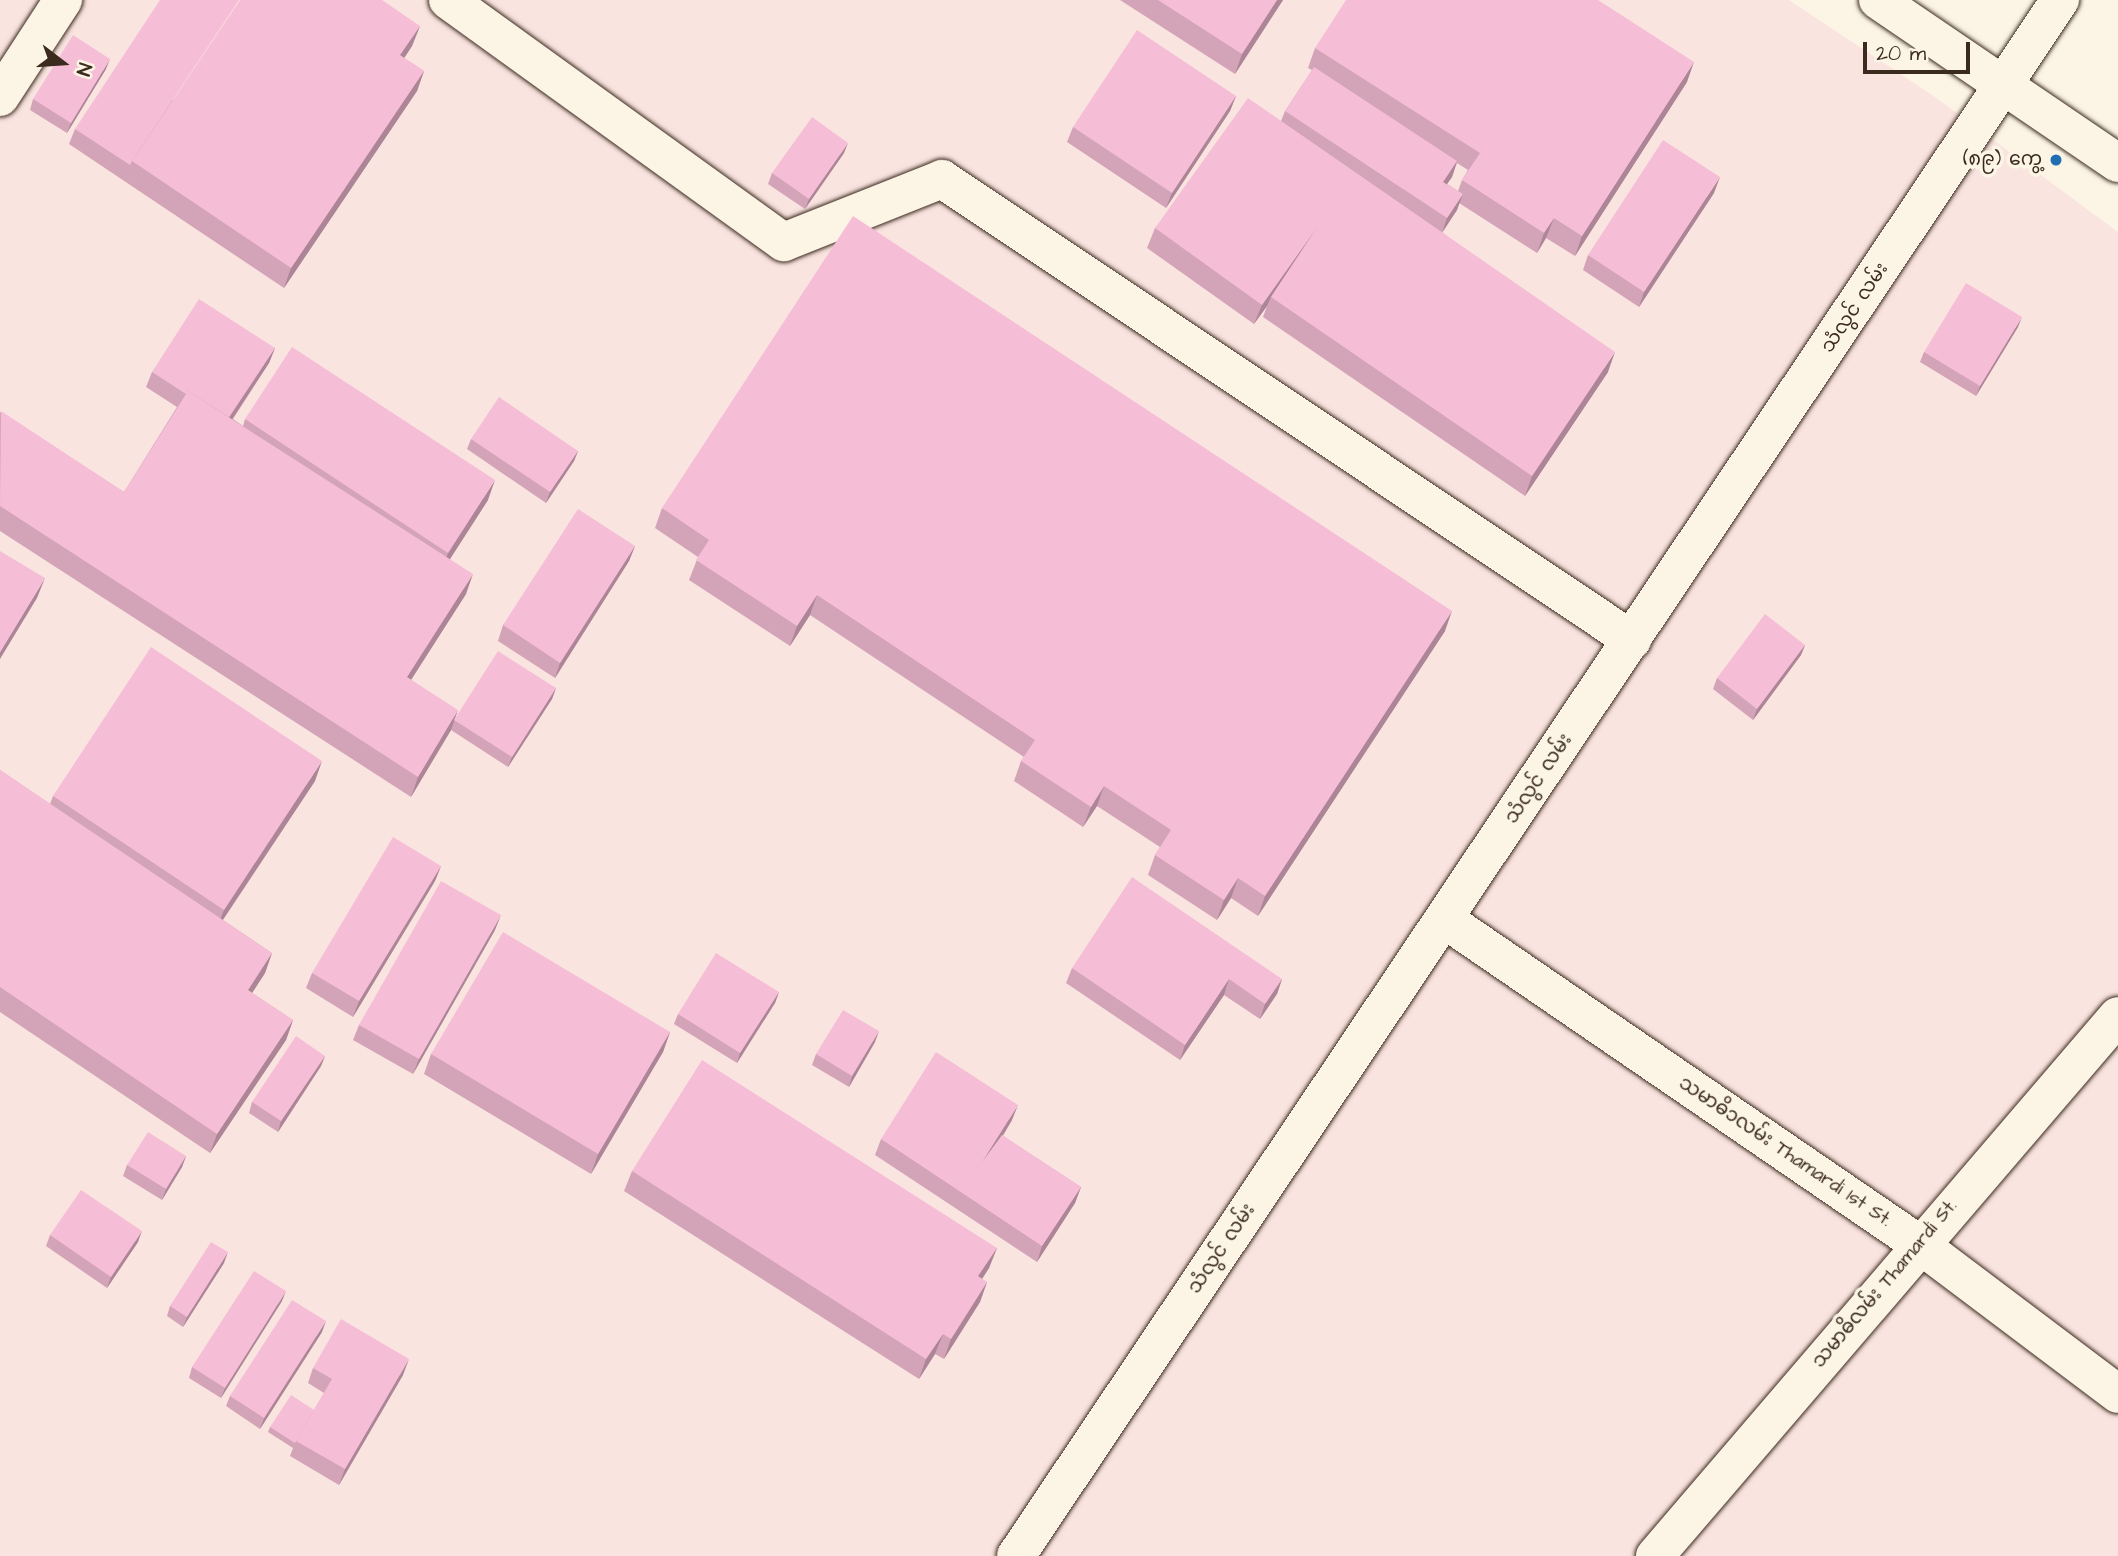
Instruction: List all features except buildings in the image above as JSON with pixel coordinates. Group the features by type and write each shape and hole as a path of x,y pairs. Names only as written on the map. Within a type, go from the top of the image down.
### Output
{"street":[{"path":"0,97 63,0"},
{"path":"448,0 784,242 942,180 1632,640"},
{"path":"1878,0 2006,84 2118,163"},
{"name":"သံလွင် လမ်း","path":"1016,1556 2060,0"},
{"name":"သမာဓိ၁လမ်း Thamardi 1st St.","path":"1444,919 1919,1244 2118,1394"},
{"name":"သမာဓိလမ်း Thamardi St.","path":"1655,1556 1919,1244 2118,1016"}],"shaded area":[{"path":"0,0 1789,0 1935,97 2118,232 2118,1556 0,1556"}],"place":[{"name":"(၈၉) ကွေ့","path":"2056,160"}]}
